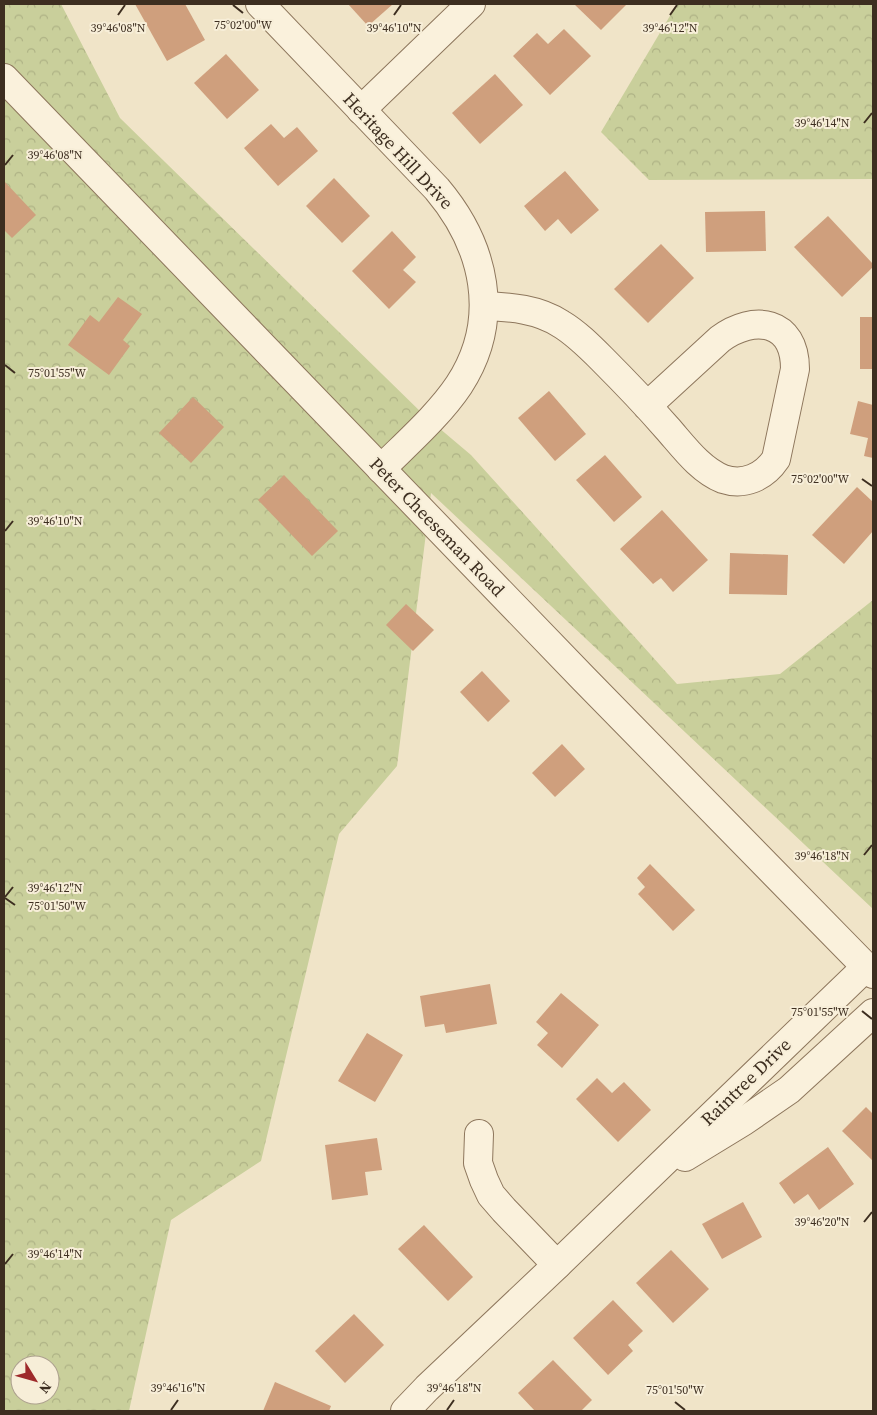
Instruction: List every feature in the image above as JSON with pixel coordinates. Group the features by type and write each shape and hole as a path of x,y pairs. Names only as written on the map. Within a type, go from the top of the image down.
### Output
{"street":[{"name":"Heritage Hill Drive","path":"260,4 437,189 456,214 477,258 484,306 478,341 468,370 448,400 381,469"},
{"path":"361,110 471,4"},
{"name":"Peter Cheeseman Road","path":"4,78 584,680 870,970"},
{"path":"484,306 507,307 538,313 550,317 561,324 586,343 621,377 647,406 692,456 702,466 723,479 735,481 747,481 764,473 776,459 795,369 795,357 788,338 781,331 762,325 742,327 730,332 647,406"},
{"name":"Raintree Drive","path":"405,1411 626,1198 870,970"},
{"name":"Raintree Drive","path":"626,1198 691,1153 789,1090 873,1013"},
{"path":"479,1134 478,1163 491,1195 557,1265"}],"green space":[{"path":"4,4 61,4 120,118 426,417 471,455 677,684 780,674 873,600 873,909 431,493 397,766 339,834 261,1161 171,1220 129,1411 4,1411"},
{"path":"677,4 873,4 873,179 649,180 601,132"}],"building":[{"path":"135,4 185,4 205,40 167,61"},
{"path":"348,4 393,4 368,26"},
{"path":"574,4 627,4 601,30"},
{"path":"564,29 591,56 550,95 513,56 537,33 548,44"},
{"path":"226,54 259,90 227,119 194,83"},
{"path":"495,74 523,105 480,144 452,113"},
{"path":"271,124 284,138 297,127 318,151 278,186 244,148"},
{"path":"565,171 599,210 571,234 558,219 545,231 524,206"},
{"path":"334,178 370,216 342,243 306,206"},
{"path":"4,181 36,215 12,238 4,230"},
{"path":"765,211 766,251 706,252 705,212"},
{"path":"828,216 873,264 873,267 842,297 794,247"},
{"path":"392,231 416,257 403,270 416,282 389,309 352,271"},
{"path":"661,244 694,278 648,323 614,289"},
{"path":"118,297 142,314 123,340 130,346 109,375 68,345 90,315 99,322"},
{"path":"860,317 873,317 873,369 860,369"},
{"path":"549,391 586,434 555,461 518,418"},
{"path":"193,397 224,427 191,463 159,433"},
{"path":"858,401 873,405 873,458 864,456 868,438 850,434"},
{"path":"605,455 642,497 614,522 576,480"},
{"path":"284,475 338,531 312,556 258,500"},
{"path":"857,487 873,502 873,531 844,564 812,535"},
{"path":"662,510 708,560 673,592 661,578 653,584 620,549"},
{"path":"730,553 788,555 787,595 729,594"},
{"path":"406,604 434,630 413,651 386,625"},
{"path":"482,671 510,701 488,722 460,692"},
{"path":"562,744 585,769 555,797 532,773"},
{"path":"650,864 695,910 673,931 638,894 645,887 637,878"},
{"path":"490,984 497,1024 446,1033 444,1024 425,1027 420,996"},
{"path":"561,993 599,1025 562,1068 537,1045 548,1033 536,1022"},
{"path":"367,1033 403,1055 375,1102 338,1081"},
{"path":"597,1078 612,1093 624,1082 651,1110 618,1142 576,1099"},
{"path":"866,1107 873,1114 873,1161 842,1131"},
{"path":"377,1138 382,1170 365,1172 368,1195 332,1200 325,1145"},
{"path":"828,1147 854,1184 819,1210 808,1194 794,1204 779,1183"},
{"path":"743,1202 762,1237 722,1259 702,1224"},
{"path":"424,1225 473,1277 448,1301 398,1249"},
{"path":"671,1250 709,1289 673,1323 636,1283"},
{"path":"613,1300 643,1331 628,1345 633,1351 608,1375 573,1338"},
{"path":"354,1314 384,1345 345,1383 315,1351"},
{"path":"553,1360 592,1400 581,1411 535,1411 518,1393"},
{"path":"275,1382 331,1406 329,1411 263,1411"}]}
